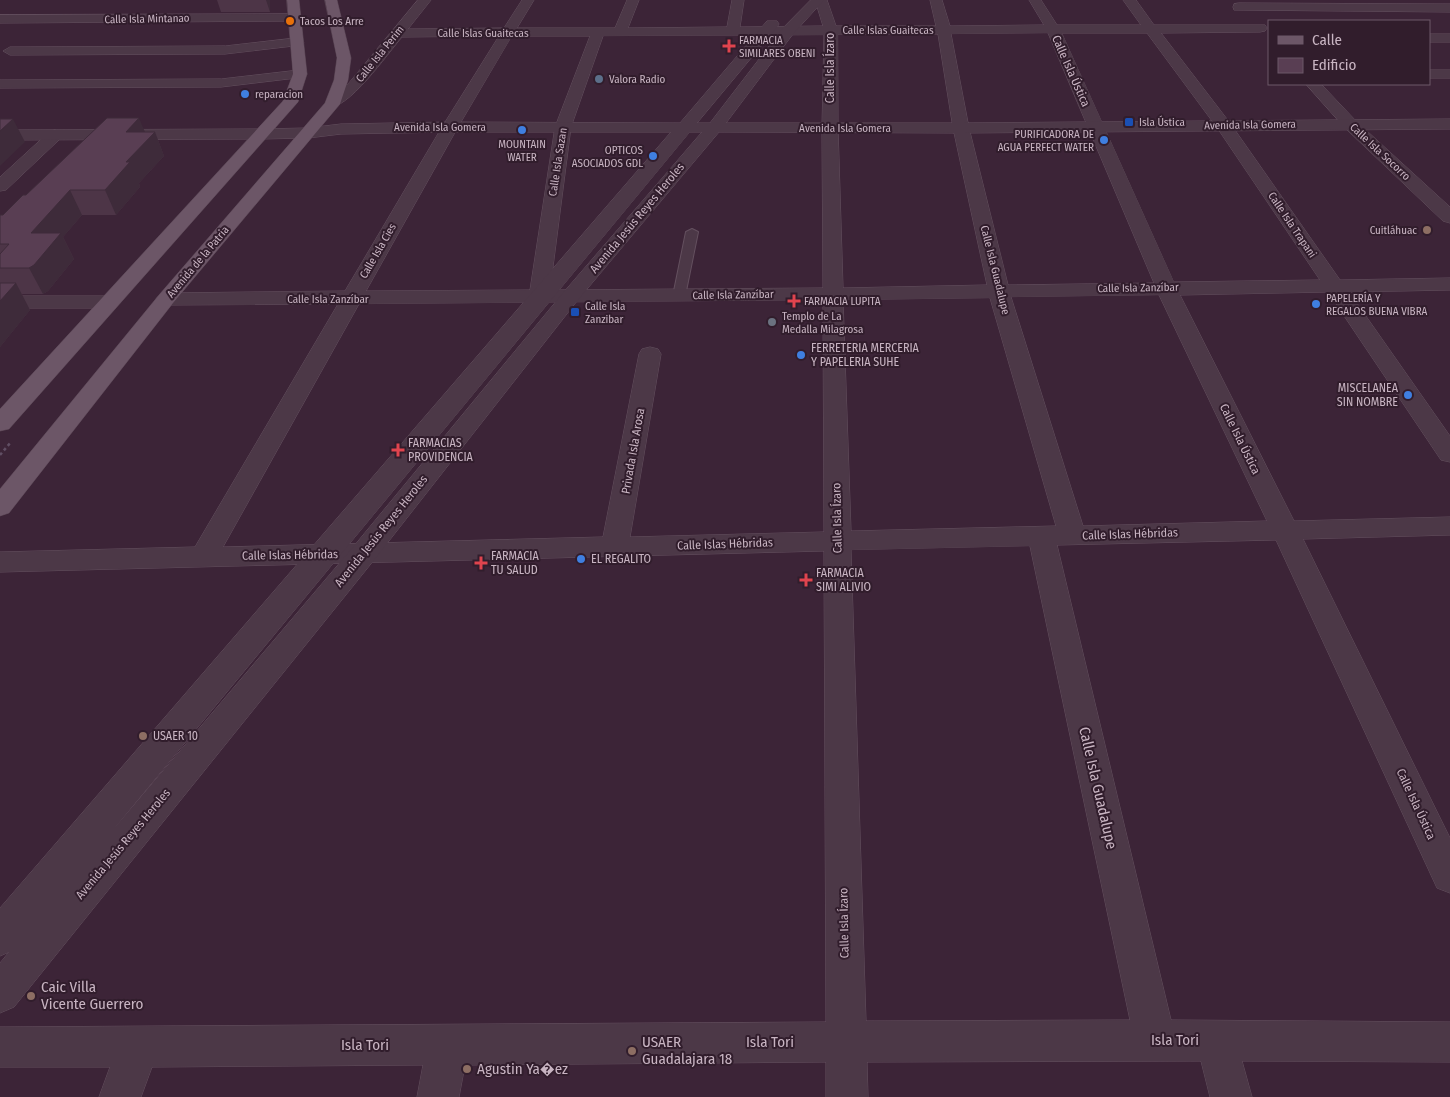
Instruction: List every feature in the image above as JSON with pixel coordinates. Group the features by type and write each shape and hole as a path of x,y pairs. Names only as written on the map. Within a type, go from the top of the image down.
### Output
{"main road":[{"name":"Avenida de la Patria","path":"0,508 166,299 332,104 341,80 344,58 331,0"},
{"path":"0,424 290,102 300,74 294,9"}],"street":[{"name":"Calle Isla Perim","path":"332,104 353,87 425,0"},
{"name":"Calle Isla Cíes","path":"203,557 450,127 528,0"},
{"path":"620,32 632,0"},
{"path":"733,31 738,0"},
{"name":"Avenida Jesús Reyes Heroles","path":"0,993 364,553 570,297 715,127 777,31 793,0"},
{"name":"Avenida Jesús Reyes Heroles","path":"0,937 539,297 685,127 777,31 820,0"},
{"name":"Calle Isla Ízaro","path":"820,0 830,31 830,128 847,1097"},
{"name":"Calle Isla Guadalupe","path":"936,0 944,30 961,128 1056,536 1155,1040"},
{"name":"Calle Isla Ústica","path":"1035,0 1053,29 1166,288 1285,530 1450,876"},
{"name":"Calle Isla Trapani","path":"1129,0 1224,126 1450,454"},
{"path":"1235,4 1450,8"},
{"path":"1235,4 1264,33"},
{"path":"0,18 18,5"},
{"name":"Calle Isla Mintanao","path":"0,18 107,13 182,13 294,9"},
{"name":"Calle Islas Guaitecas","path":"397,33 1053,29 1152,29 1264,33"},
{"name":"Calle Isla Sazan","path":"539,297 563,127 598,32"},
{"path":"1430,38 1450,38"},
{"path":"10,51 224,50 297,42"},
{"path":"0,84 221,83 300,74"},
{"path":"1430,74 1450,74"},
{"name":"Calle Isla Socorro","path":"1314,85 1350,124 1450,217"},
{"name":"Avenida Isla Gomera","path":"1350,124 1372,119 1450,118"},
{"name":"Avenida Isla Gomera","path":"0,125 311,129 450,127 961,128 1450,124"},
{"name":"Avenida Isla Gomera","path":"0,136 100,135 266,129"},
{"path":"0,186 55,135"},
{"path":"87,148 100,135"},
{"path":"27,161 54,161"},
{"name":"Calle Isla Zanzíbar","path":"166,299 679,296 1450,284"},
{"path":"0,302 105,306"},
{"path":"0,312 105,306"},
{"name":"Privada Isla Arosa","path":"615,547 650,354"},
{"name":"Calle Islas Hébridas","path":"0,562 1450,526"},
{"name":"Isla Tori","path":"0,1047 1155,1040 1450,1042"},
{"path":"1216,1040 1231,1097"},
{"path":"438,1097 448,1044"},
{"path":"120,1097 139,1046"}],"lane":[{"path":"679,296 692,232"}],"building":[{"path":"107,118 139,118 126,132 155,132 126,162 130,162 105,190 70,190 31,233 61,233 34,265 29,268 0,268 0,254 9,244 0,244 0,215 3,215 23,195 26,195"},
{"path":"0,119 13,119 0,131"},
{"path":"0,283 16,283 0,301"}],"place":[{"name":"Tacos Los Arre","path":"290,21"},
{"name":"FARMACIA SIMILARES OBENI","path":"729,46"},
{"name":"Valora Radio","path":"599,79"},
{"name":"reparacion","path":"245,94"},
{"name":"Isla Ústica","path":"1129,122"},
{"name":"MOUNTAIN WATER","path":"522,130"},
{"name":"PURIFICADORA DE AGUA PERFECT WATER","path":"1104,140"},
{"name":"OPTICOS ASOCIADOS GDL","path":"653,156"},
{"name":"Cuitláhuac","path":"1427,230"},
{"name":"FARMACIA LUPITA","path":"794,301"},
{"name":"PAPELERÍA Y REGALOS BUENA VIBRA","path":"1316,304"},
{"name":"Calle Isla Zanzibar","path":"575,312"},
{"name":"Templo de La Medalla Milagrosa","path":"772,322"},
{"name":"FERRETERIA MERCERIA Y PAPELERIA SUHE","path":"801,355"},
{"name":"MISCELANEA SIN NOMBRE","path":"1408,395"},
{"name":"FARMACIAS PROVIDENCIA","path":"398,450"},
{"name":"EL REGALITO","path":"581,559"},
{"name":"FARMACIA TU SALUD","path":"481,563"},
{"name":"FARMACIA SIMI ALIVIO","path":"806,580"},
{"name":"USAER 10","path":"143,736"},
{"name":"Caic Villa Vicente Guerrero","path":"31,996"},
{"name":"USAER Guadalajara 18","path":"632,1051"},
{"name":"Agustin Ya�ez","path":"467,1069"}]}
